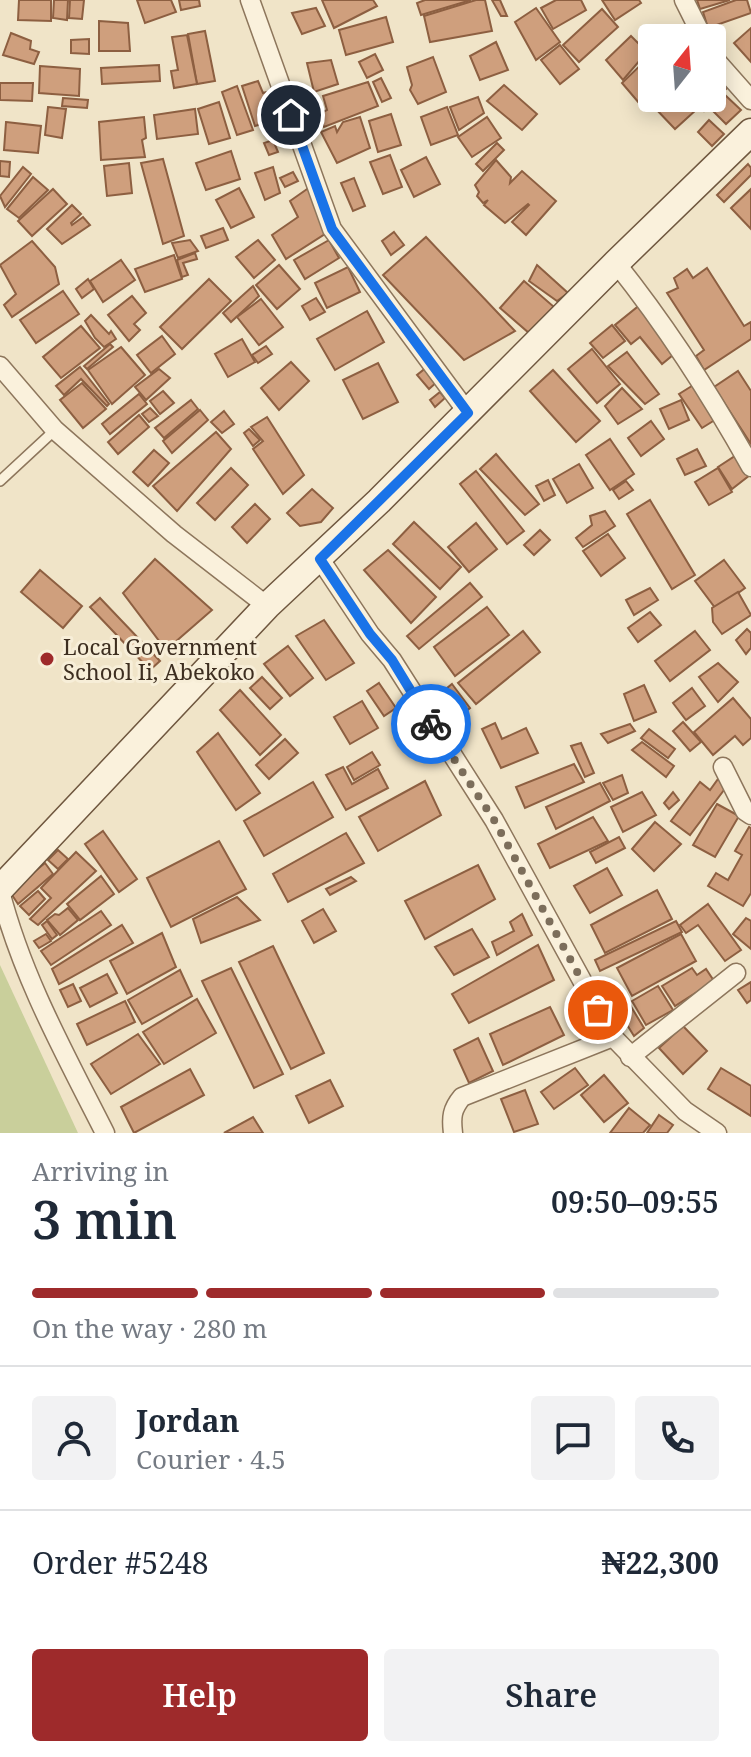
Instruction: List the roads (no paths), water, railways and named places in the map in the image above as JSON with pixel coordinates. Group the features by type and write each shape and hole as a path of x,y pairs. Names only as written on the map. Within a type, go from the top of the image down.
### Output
{"street":[{"path":"250,0 332,229 468,413"},
{"path":"684,0 696,24"},
{"path":"726,72 751,100"},
{"path":"105,1133 33,991 11,932 0,890 267,606 320,559 751,132"},
{"path":"616,263 695,372 751,467"},
{"path":"0,366 55,430 174,534 267,606"},
{"path":"320,559 370,634 392,660 494,820 613,1037 685,1111 717,1133"},
{"path":"723,767 745,811 751,815"},
{"path":"630,1057 736,973"},
{"path":"453,1133 451,1117 454,1106 462,1097 613,1037"}],"lane":[{"path":"0,481 55,430"}],"place":[{"name":"Local Government School Ii, Abekoko","path":"47,659"}]}
